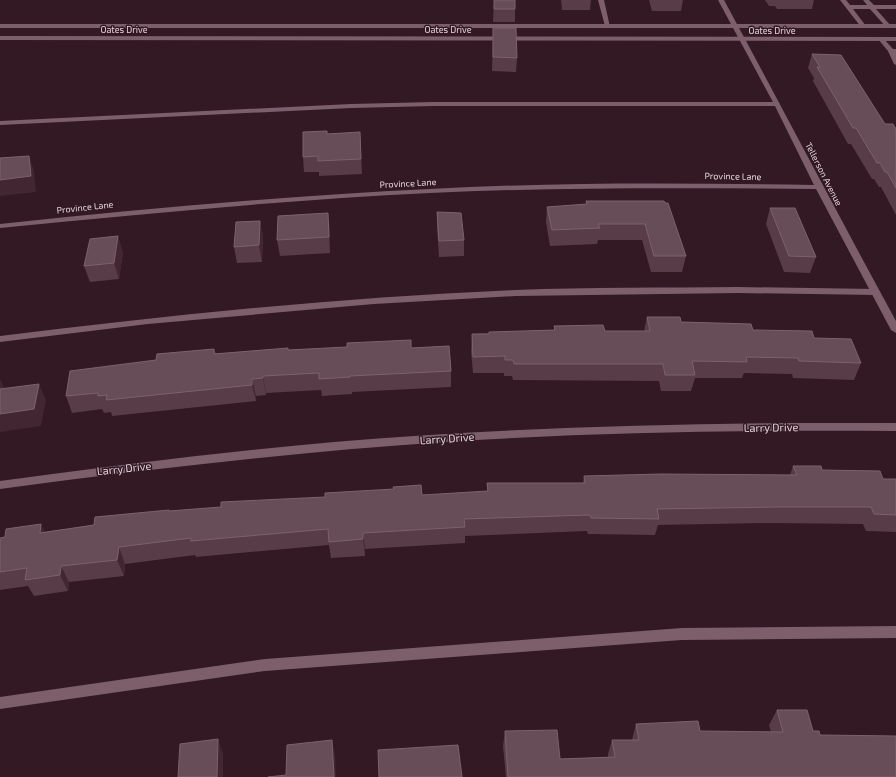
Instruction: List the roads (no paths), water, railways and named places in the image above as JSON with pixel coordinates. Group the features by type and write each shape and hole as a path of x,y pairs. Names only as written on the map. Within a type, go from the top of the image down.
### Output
{"main road":[{"path":"601,0 608,26"},
{"name":"Tellerson Avenue","path":"721,0 896,330"},
{"path":"843,0 863,26"},
{"path":"866,0 888,26"},
{"path":"848,7 896,7"},
{"name":"Oates Drive","path":"0,26 896,26"},
{"name":"Oates Drive","path":"0,38 896,39"},
{"path":"881,39 894,51 896,62"},
{"path":"0,123 351,106 433,104 777,104"},
{"name":"Province Lane","path":"0,226 200,206 430,191 634,185 819,187"},
{"path":"0,339 163,319 374,301 500,294 738,290 876,292"},
{"name":"Larry Drive","path":"0,485 87,472 337,445 569,431 794,426 896,427"},
{"path":"0,702 265,665 682,634 896,632"}]}
